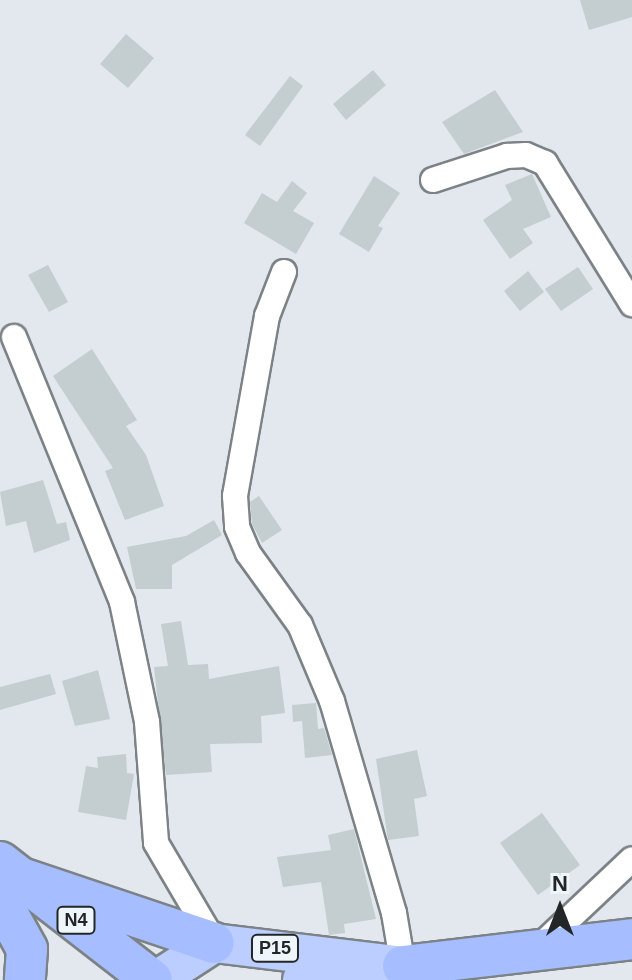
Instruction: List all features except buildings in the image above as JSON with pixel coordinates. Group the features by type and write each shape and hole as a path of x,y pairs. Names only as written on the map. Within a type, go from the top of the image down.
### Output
{"highway":[{"path":"6,884 214,943"},
{"path":"6,884 27,949 25,980"},
{"name":"N4","path":"6,884 118,980"},
{"name":"N4","path":"6,884 154,980"},
{"name":"P15","path":"403,966 632,939"}],"main road":[{"name":"P15","path":"214,943 403,966"},
{"path":"154,980 214,943"},
{"name":"P15","path":"303,980 403,966"}],"street":[{"path":"433,180 507,156 526,155 545,163 632,304"},
{"path":"284,272 267,316 235,496 237,527 248,553 300,625 332,701 394,913 403,966"},
{"path":"14,337 122,602 147,722 156,843 214,943"},
{"path":"533,953 632,859"}]}
